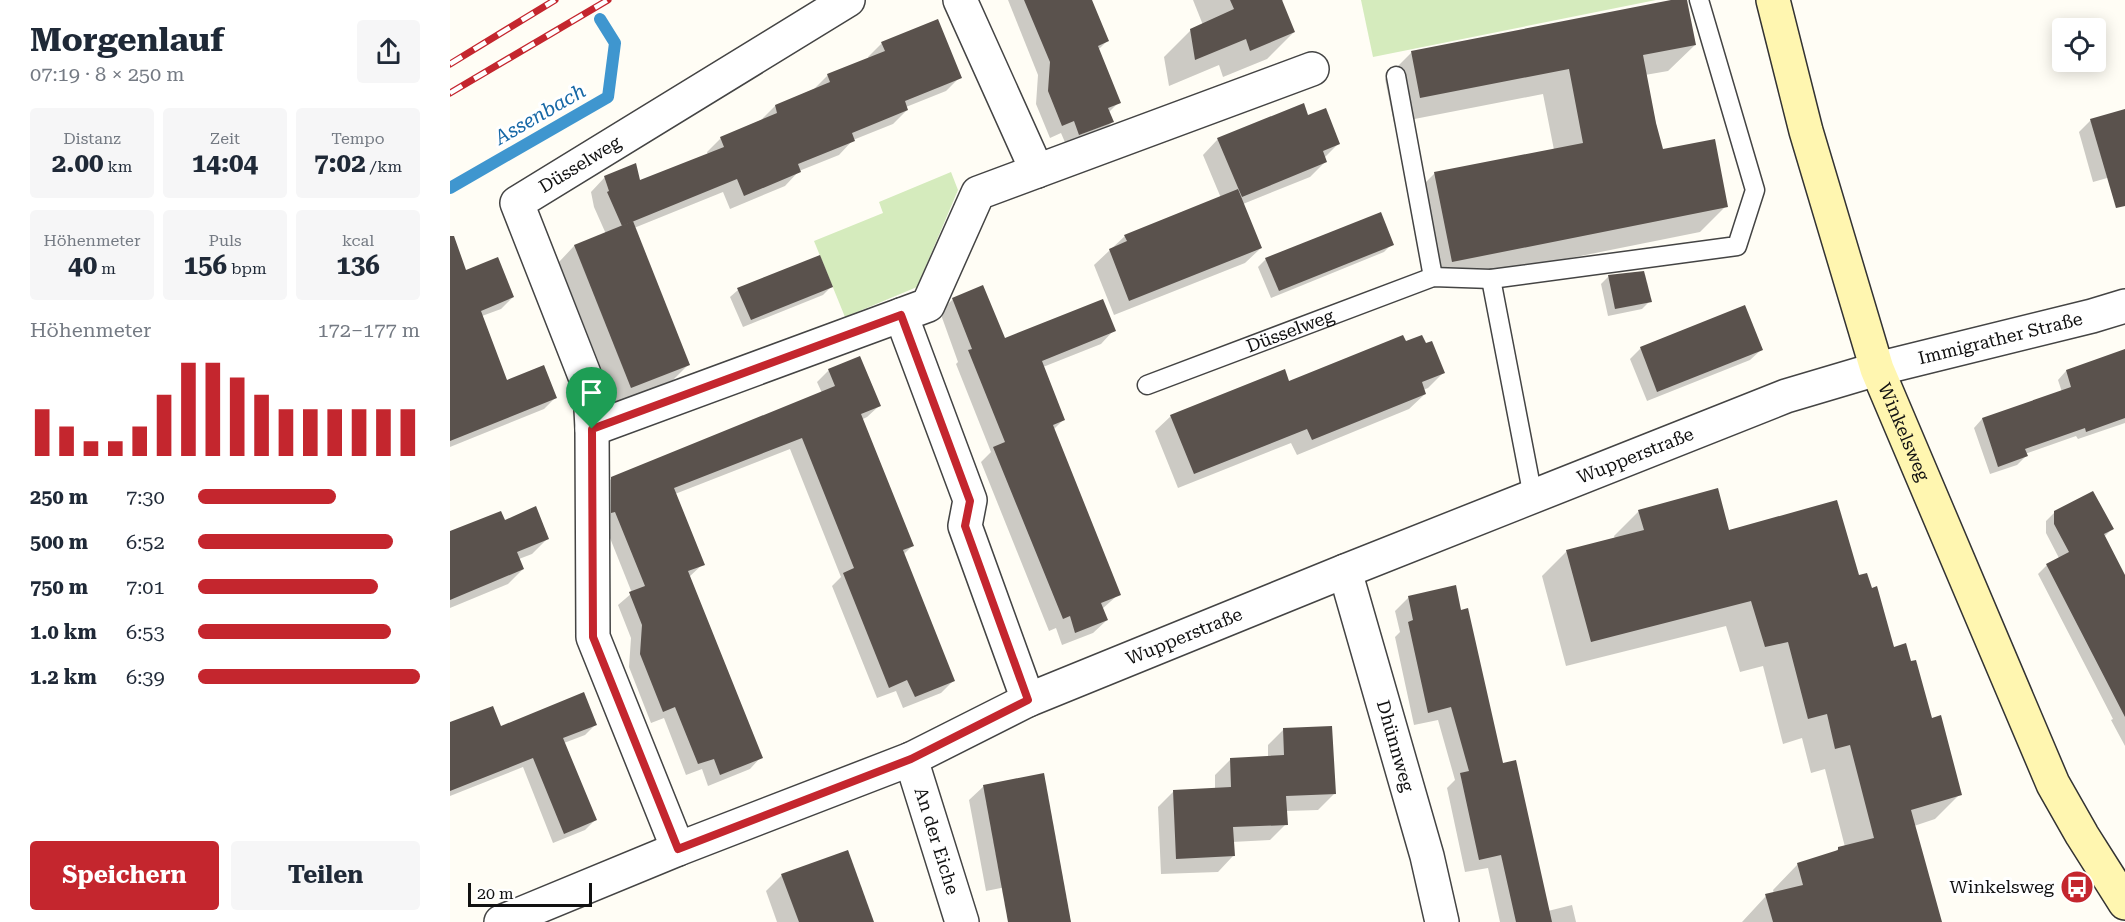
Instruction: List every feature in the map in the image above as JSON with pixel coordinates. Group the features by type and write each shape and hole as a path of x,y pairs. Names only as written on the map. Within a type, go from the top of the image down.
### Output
{"main road":[{"name":"Winkelsweg","path":"1773,0 1806,131 1876,369 2053,784 2125,903"}],"street":[{"name":"Düsselweg","path":"678,849 593,637 590,389 517,203 848,0"},
{"path":"960,0 1037,171"},
{"path":"592,429 928,305 978,193 1312,69"},
{"name":"Immigrather Straße","path":"1876,369 2125,306"},
{"path":"901,315 970,501 965,526 1028,700"},
{"name":"Wupperstraße","path":"501,922 678,849 911,759 1028,700 1345,571 1786,396 1876,369"},
{"name":"Dhünnweg","path":"1345,571 1427,856 1442,922"},
{"name":"An der Eiche","path":"911,759 962,922"}],"lane":[{"path":"1533,497 1491,279 1737,246 1755,190 1699,0"},
{"path":"1396,76 1433,277"},
{"name":"Düsselweg","path":"1147,385 1433,277 1491,279"}],"green space":[{"path":"1361,0 1656,0 1373,57"},
{"path":"951,172 958,190 917,287 845,317 814,241 883,213 879,202"}],"building":[{"path":"1024,0 1092,0 1109,41 1098,46 1121,103 1108,108 1114,122 1079,135 1074,121 1062,126 1048,91 1050,62"},
{"path":"1230,0 1282,0 1295,32 1250,51 1246,39 1195,60 1190,29 1234,9"},
{"path":"1671,0 1687,0 1696,45 1643,55 1663,149 1715,139 1728,207 1452,262 1434,172 1583,143 1569,69 1420,98 1411,51"},
{"path":"938,19 962,78 905,101 908,110 852,133 855,141 798,164 801,172 744,196 737,179 622,226 607,192 609,191 604,176 636,163 640,180 724,147 720,137 777,113 775,105 830,82 827,74 885,51 881,42"},
{"path":"1304,103 1308,115 1326,108 1340,144 1323,151 1327,162 1242,197 1217,138"},
{"path":"2125,109 2125,206 2116,208 2090,119"},
{"path":"1238,189 1262,248 1129,301 1109,249 1127,241 1124,235"},
{"path":"1381,212 1394,245 1279,291 1265,258"},
{"path":"633,221 690,365 631,388 574,245"},
{"path":"450,236 454,236 466,270 498,257 514,297 481,311 507,380 544,365 557,398 450,441"},
{"path":"820,255 833,287 751,320 737,288"},
{"path":"1644,271 1652,302 1615,309 1608,275"},
{"path":"983,285 1005,338 1103,299 1116,331 1042,361 1065,420 1053,425 1121,595 1101,603 1108,620 1075,633 1070,616 1063,619 993,447 1005,442 968,350 972,349 952,298"},
{"path":"1745,305 1763,350 1657,392 1640,347"},
{"path":"1403,335 1406,341 1422,335 1426,343 1432,341 1445,373 1422,382 1426,394 1312,440 1307,429 1194,474 1170,415 1285,369 1289,381"},
{"path":"2125,349 2125,418 2086,432 2085,428 2025,449 2028,456 1998,467 1982,418 2071,387 2066,370"},
{"path":"860,356 881,406 861,414 914,546 903,550 955,681 915,697 907,680 889,688 843,573 854,568 802,438 674,488 705,565 688,571 763,758 720,775 714,759 698,764 675,707 663,712 640,654 642,625 629,592 645,586 615,512 611,513 611,477 835,386 828,369"},
{"path":"1718,488 1729,530 1837,500 1859,575 1867,573 1872,588 1877,586 1894,647 1906,643 1911,661 1916,660 1932,718 1941,715 1962,795 1911,810 1942,922 1773,922 1765,894 1803,885 1797,863 1838,850 1838,847 1874,838 1850,745 1835,749 1827,714 1808,719 1788,642 1765,647 1751,601 1591,642 1566,550 1644,530 1638,510"},
{"path":"2093,491 2114,529 2104,534 2125,575 2125,717 2046,564 2069,552 2054,524 2054,511"},
{"path":"536,506 549,539 517,552 524,569 450,600 450,531 501,511 505,520"},
{"path":"1456,585 1461,610 1468,608 1503,763 1516,760 1552,922 1516,922 1501,855 1479,860 1460,773 1469,771 1451,707 1428,713 1408,622 1413,620 1408,596"},
{"path":"584,692 597,725 563,738 597,820 564,834 533,758 450,791 450,722 493,706 501,726"},
{"path":"1332,726 1336,794 1286,796 1288,825 1233,827 1235,856 1176,859 1173,790 1231,787 1230,758 1284,755 1283,728"},
{"path":"1044,773 1071,922 1008,922 983,785"},
{"path":"848,850 874,922 799,922 781,874"}],"waterway":[{"name":"Assenbach","path":"450,188 608,97 615,43 600,19"}],"railway":[{"path":"450,64 555,0"},
{"path":"450,93 608,0"}],"place":[{"name":"Winkelsweg","path":"2077,887"}],"route":[{"path":"901,315 970,501 965,526 1028,700 911,759 678,849 593,637 592,429 901,315"}]}
